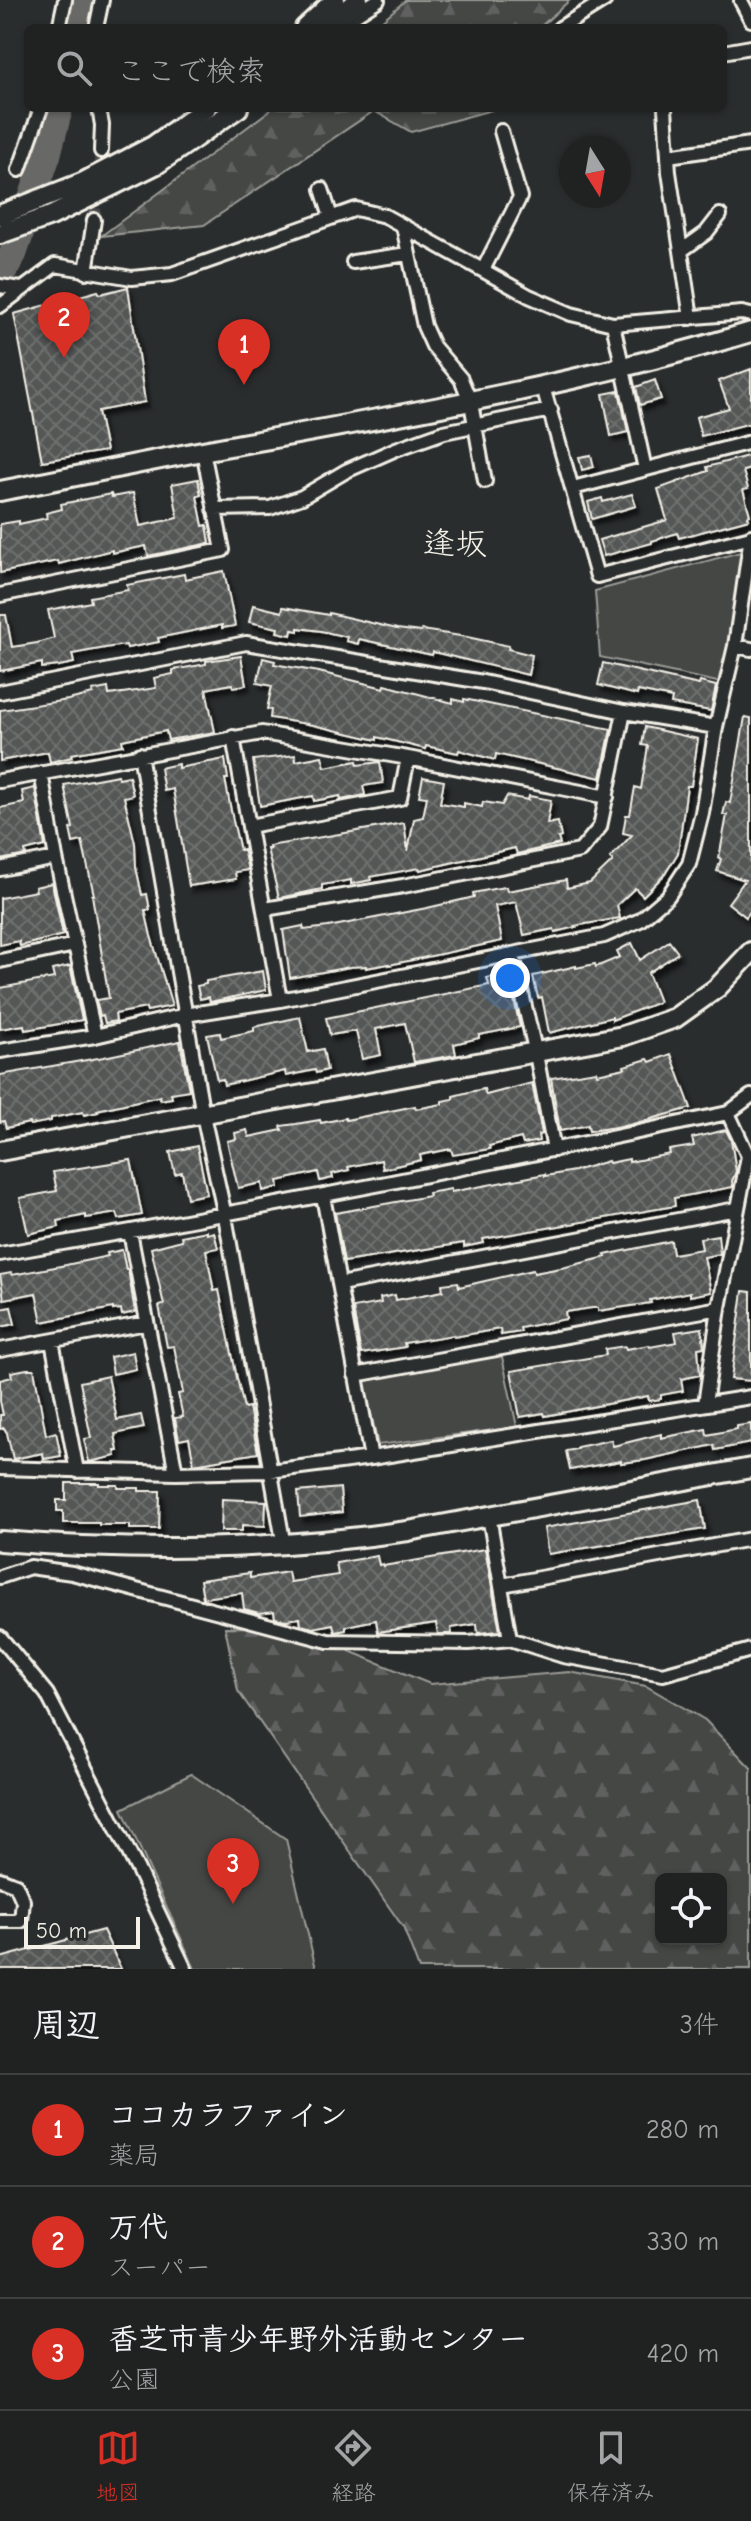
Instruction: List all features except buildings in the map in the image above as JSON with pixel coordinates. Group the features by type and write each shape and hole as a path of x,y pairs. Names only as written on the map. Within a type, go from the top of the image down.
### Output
{"street":[{"path":"60,24 65,0"},
{"path":"97,24 102,0"},
{"path":"307,24 322,0"},
{"path":"308,24 335,0"},
{"path":"332,24 358,0"},
{"path":"341,24 378,0"},
{"path":"566,24 605,0"},
{"path":"741,1 751,20"},
{"path":"727,51 751,47"},
{"path":"19,170 40,112"},
{"path":"100,112 101,151"},
{"path":"0,215 59,192 153,146 200,112"},
{"path":"0,234 51,216 157,164 232,112"},
{"path":"665,112 668,156 691,318"},
{"path":"483,270 520,197 501,131"},
{"path":"668,156 751,144"},
{"path":"322,189 331,217"},
{"path":"0,306 55,265 132,278 172,274 356,209 385,216 529,296 571,314 613,324 742,313 751,315"},
{"path":"681,251 706,233 720,215"},
{"path":"86,272 94,220"},
{"path":"403,226 424,326 433,346 461,379 471,403 485,481"},
{"path":"353,262 408,254"},
{"path":"0,286 21,289"},
{"path":"613,324 645,469"},
{"path":"0,491 471,403 622,368 751,332"},
{"path":"0,1051 95,1036 185,1015 280,1000 604,936 640,920 668,896 689,864 702,813 716,727 735,646 751,537 597,576 543,387"},
{"path":"214,509 270,508 302,497 346,471 396,449 444,432 551,410"},
{"path":"573,488 751,442"},
{"path":"0,595 223,550 203,451"},
{"path":"0,692 246,643 483,682 624,712 716,727"},
{"path":"735,646 751,649"},
{"path":"265,909 580,851 600,827 624,712"},
{"path":"0,781 262,733 607,797"},
{"path":"233,737 280,1000"},
{"path":"140,754 203,1115 225,1216 284,1546"},
{"path":"249,826 400,798 408,758"},
{"path":"41,773 56,858 95,1036"},
{"path":"0,869 56,858"},
{"path":"0,961 75,945"},
{"path":"0,1151 623,1036 675,1018 717,988 751,952"},
{"path":"513,955 554,1150"},
{"path":"0,1254 225,1216 554,1150 728,1113 751,1096"},
{"path":"705,1404 736,1209 748,1156 728,1113"},
{"path":"323,1196 371,1458"},
{"path":"340,1284 736,1209"},
{"path":"130,1232 176,1473"},
{"path":"355,1375 719,1308"},
{"path":"0,1350 147,1323"},
{"path":"52,1341 77,1471"},
{"path":"0,1468 176,1473 270,1471 371,1458 751,1397"},
{"path":"0,1541 156,1550 284,1546 365,1537 751,1468"},
{"path":"489,1516 510,1639"},
{"path":"502,1585 751,1539"},
{"path":"0,1577 30,1567 72,1573 328,1641 469,1643 510,1639 563,1656 663,1674 751,1650"},
{"path":"0,1637 47,1694 185,1969"},
{"path":"0,1879 16,1885 23,1901 21,1921 0,1921"}],"green space":[{"path":"406,0 570,0 543,24 378,24"},
{"path":"268,112 373,112 204,225 101,236"},
{"path":"376,112 484,112 411,132"},
{"path":"744,551 722,683 600,657 595,591"},
{"path":"501,1352 517,1427 378,1445 364,1381"},
{"path":"225,1627 293,1628 430,1684 569,1672 646,1686 705,1720 751,1768 751,1969 419,1969 403,1927 238,1691"},
{"path":"191,1774 286,1839 316,1969 195,1969 122,1809"}],"waterway":[{"path":"78,24 83,0"},
{"path":"0,276 13,254 47,155 58,112"}],"tunnel":[{"path":"94,220 101,151"}],"place":[{"name":"万代","path":"64,358"},
{"name":"ココカラファイン","path":"244,385"},
{"name":"香芝市青少年野外活動センター","path":"233,1904"}],"district":[{"name":"逢坂","path":"455,543"}]}
